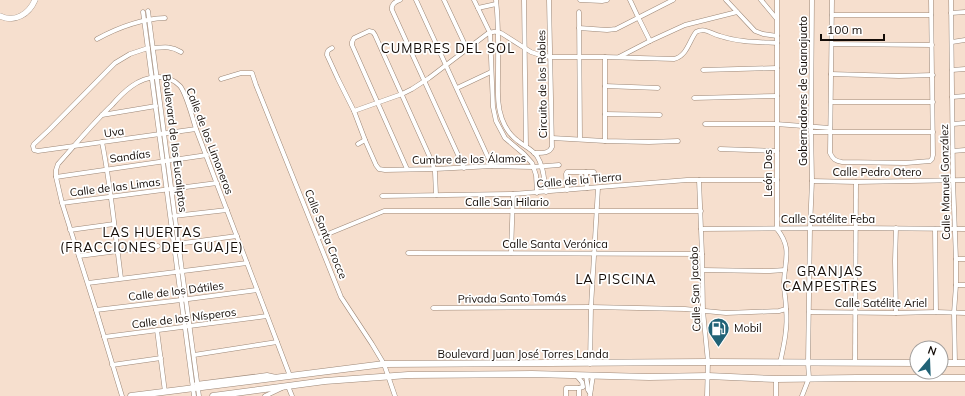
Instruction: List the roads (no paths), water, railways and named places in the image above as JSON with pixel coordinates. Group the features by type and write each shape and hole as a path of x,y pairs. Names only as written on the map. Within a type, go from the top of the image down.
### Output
{"main road":[{"name":"Boulevard Juan José Torres Landa","path":"131,396 165,392 195,386 277,378 384,364 590,364 708,362 909,363"},
{"path":"949,363 965,363"},
{"name":"Boulevard Juan José Torres Landa","path":"213,396 326,381 408,375 491,374 649,377 708,376 776,379 965,378"}],"street":[{"path":"0,16 17,18 33,6 34,0"},
{"path":"400,0 392,5 392,10 464,168"},
{"path":"416,0 492,166"},
{"path":"444,0 467,48"},
{"path":"474,0 490,32 493,111 498,125 506,138 532,163 536,175 537,193"},
{"name":"Circuito de los Robles","path":"524,0 526,146"},
{"name":"Circuito de los Robles","path":"534,153 549,152 552,147 549,0"},
{"path":"579,2 607,0"},
{"path":"630,0 650,41"},
{"path":"579,28 611,30 621,27 673,0"},
{"path":"726,0 756,31 763,34 777,36"},
{"path":"761,0 776,18"},
{"name":"León Dos","path":"777,0 776,18 778,68 776,124 778,229 784,238 786,245 787,258 784,285 786,309"},
{"name":"Gobernadores de Guanajuato","path":"809,378 808,312 812,181 812,0"},
{"path":"832,0 830,128 830,153 832,158 838,162 906,163 928,161 932,159 933,155 931,0"},
{"name":"Calle Manuel González","path":"951,0 953,181 956,259 954,313 955,363"},
{"path":"478,8 496,2 498,32 498,100 500,113 507,130 517,141 534,153 542,166 546,192"},
{"name":"Boulevard de los Eucaliptos","path":"148,11 148,48 156,106 162,134"},
{"name":"Boulevard de los Eucaliptos","path":"143,12 147,20 154,48 162,134 176,244 195,386 200,396"},
{"path":"579,12 580,139"},
{"path":"618,58 685,25 737,12"},
{"path":"952,13 965,12"},
{"path":"832,15 931,15"},
{"path":"97,39 123,26 147,20 166,18"},
{"path":"702,21 704,30"},
{"path":"354,111 402,94 425,81 490,32 498,32 525,50 551,56 668,60 678,58 682,55 686,51 696,32 699,30 704,30 732,39 777,43"},
{"path":"407,169 352,45 354,38 369,32 373,32 375,35 432,162 436,195"},
{"path":"952,42 965,40"},
{"path":"832,44 932,45"},
{"name":"Uva","path":"148,48 134,52 109,69 34,144 34,150 38,151 73,147 196,129"},
{"path":"154,48 175,48 181,52"},
{"path":"332,48 328,50 327,56 354,111 365,140 358,144"},
{"path":"634,49 637,58"},
{"path":"605,57 605,141"},
{"path":"703,70 778,68"},
{"path":"952,70 965,69"},
{"path":"457,88 491,72"},
{"name":"Calle Santa Crocce","path":"221,79 241,73 252,73 341,297 384,364 395,396"},
{"path":"831,74 899,76 933,75"},
{"name":"Calle de los Limoneros","path":"56,176 58,164 102,115 132,86 152,77 162,77 174,82 181,88 290,376"},
{"path":"605,86 658,88"},
{"path":"694,98 777,96"},
{"path":"952,97 965,96"},
{"path":"831,102 933,102"},
{"path":"102,115 156,106"},
{"path":"605,114 660,115"},
{"path":"953,124 965,123"},
{"path":"705,124 776,124 830,128"},
{"path":"811,132 933,132"},
{"path":"552,138 605,141 678,141"},
{"name":"Cumbre de los Álamos","path":"365,140 376,165 379,169 385,170 492,166 534,167 559,165"},
{"path":"102,142 111,196 121,278"},
{"path":"720,149 777,151"},
{"path":"953,151 965,150"},
{"name":"Sandías","path":"56,176 207,155"},
{"path":"586,172 587,188"},
{"path":"567,190 566,173 594,172"},
{"path":"56,176 70,230 80,256 122,396"},
{"name":"Calle San Jacobo","path":"699,180 702,228 703,311 708,362 707,396"},
{"name":"Calle de la Tierra","path":"382,196 513,194 672,181 777,180"},
{"name":"Calle Pedro Otero","path":"812,181 856,182 965,180"},
{"path":"855,363 856,182"},
{"name":"Calle de las Limas","path":"62,203 217,183"},
{"path":"590,364 598,188"},
{"path":"511,253 513,194"},
{"path":"173,216 227,210"},
{"name":"Calle San Hilario","path":"318,238 384,211 701,211"},
{"path":"70,230 114,224"},
{"name":"Calle Satélite Feba","path":"702,228 965,229"},
{"path":"896,228 896,313"},
{"path":"935,229 936,312"},
{"path":"176,244 237,236"},
{"path":"80,256 158,246"},
{"name":"Calle Santa Verónica","path":"408,253 702,254"},
{"path":"956,259 965,258"},
{"path":"88,283 247,263"},
{"path":"703,270 785,270"},
{"path":"956,285 965,285"},
{"name":"Calle de los Dátiles","path":"96,310 257,290"},
{"name":"Privada Santo Tomás","path":"433,308 592,307 685,309 703,311"},
{"path":"703,311 726,313 766,312 786,309 787,319 780,363"},
{"name":"Calle Satélite Ariel","path":"808,312 965,313"},
{"name":"Calle de los Nísperos","path":"104,337 267,316"},
{"name":"Boulevard de los Eucaliptos","path":"187,326 194,355 194,396"},
{"path":"156,330 165,392"},
{"path":"194,355 277,342"},
{"path":"112,365 161,358"},
{"path":"566,396 566,388 583,387 582,382 576,375"},
{"path":"590,375 588,390 590,394"},
{"path":"802,396 809,378"},
{"path":"776,379 776,396"},
{"path":"265,396 287,386 292,396"},
{"path":"578,396 579,388"}],"place":[{"name":"Mobil","path":"719,348"}],"district":[{"name":"CUMBRES DEL SOL","path":"448,48"},
{"name":"LAS HUERTAS (FRACCIONES DEL GUAJE)","path":"152,240"},
{"name":"GRANJAS CAMPESTRES","path":"830,278"},
{"name":"LA PISCINA","path":"616,279"}]}
